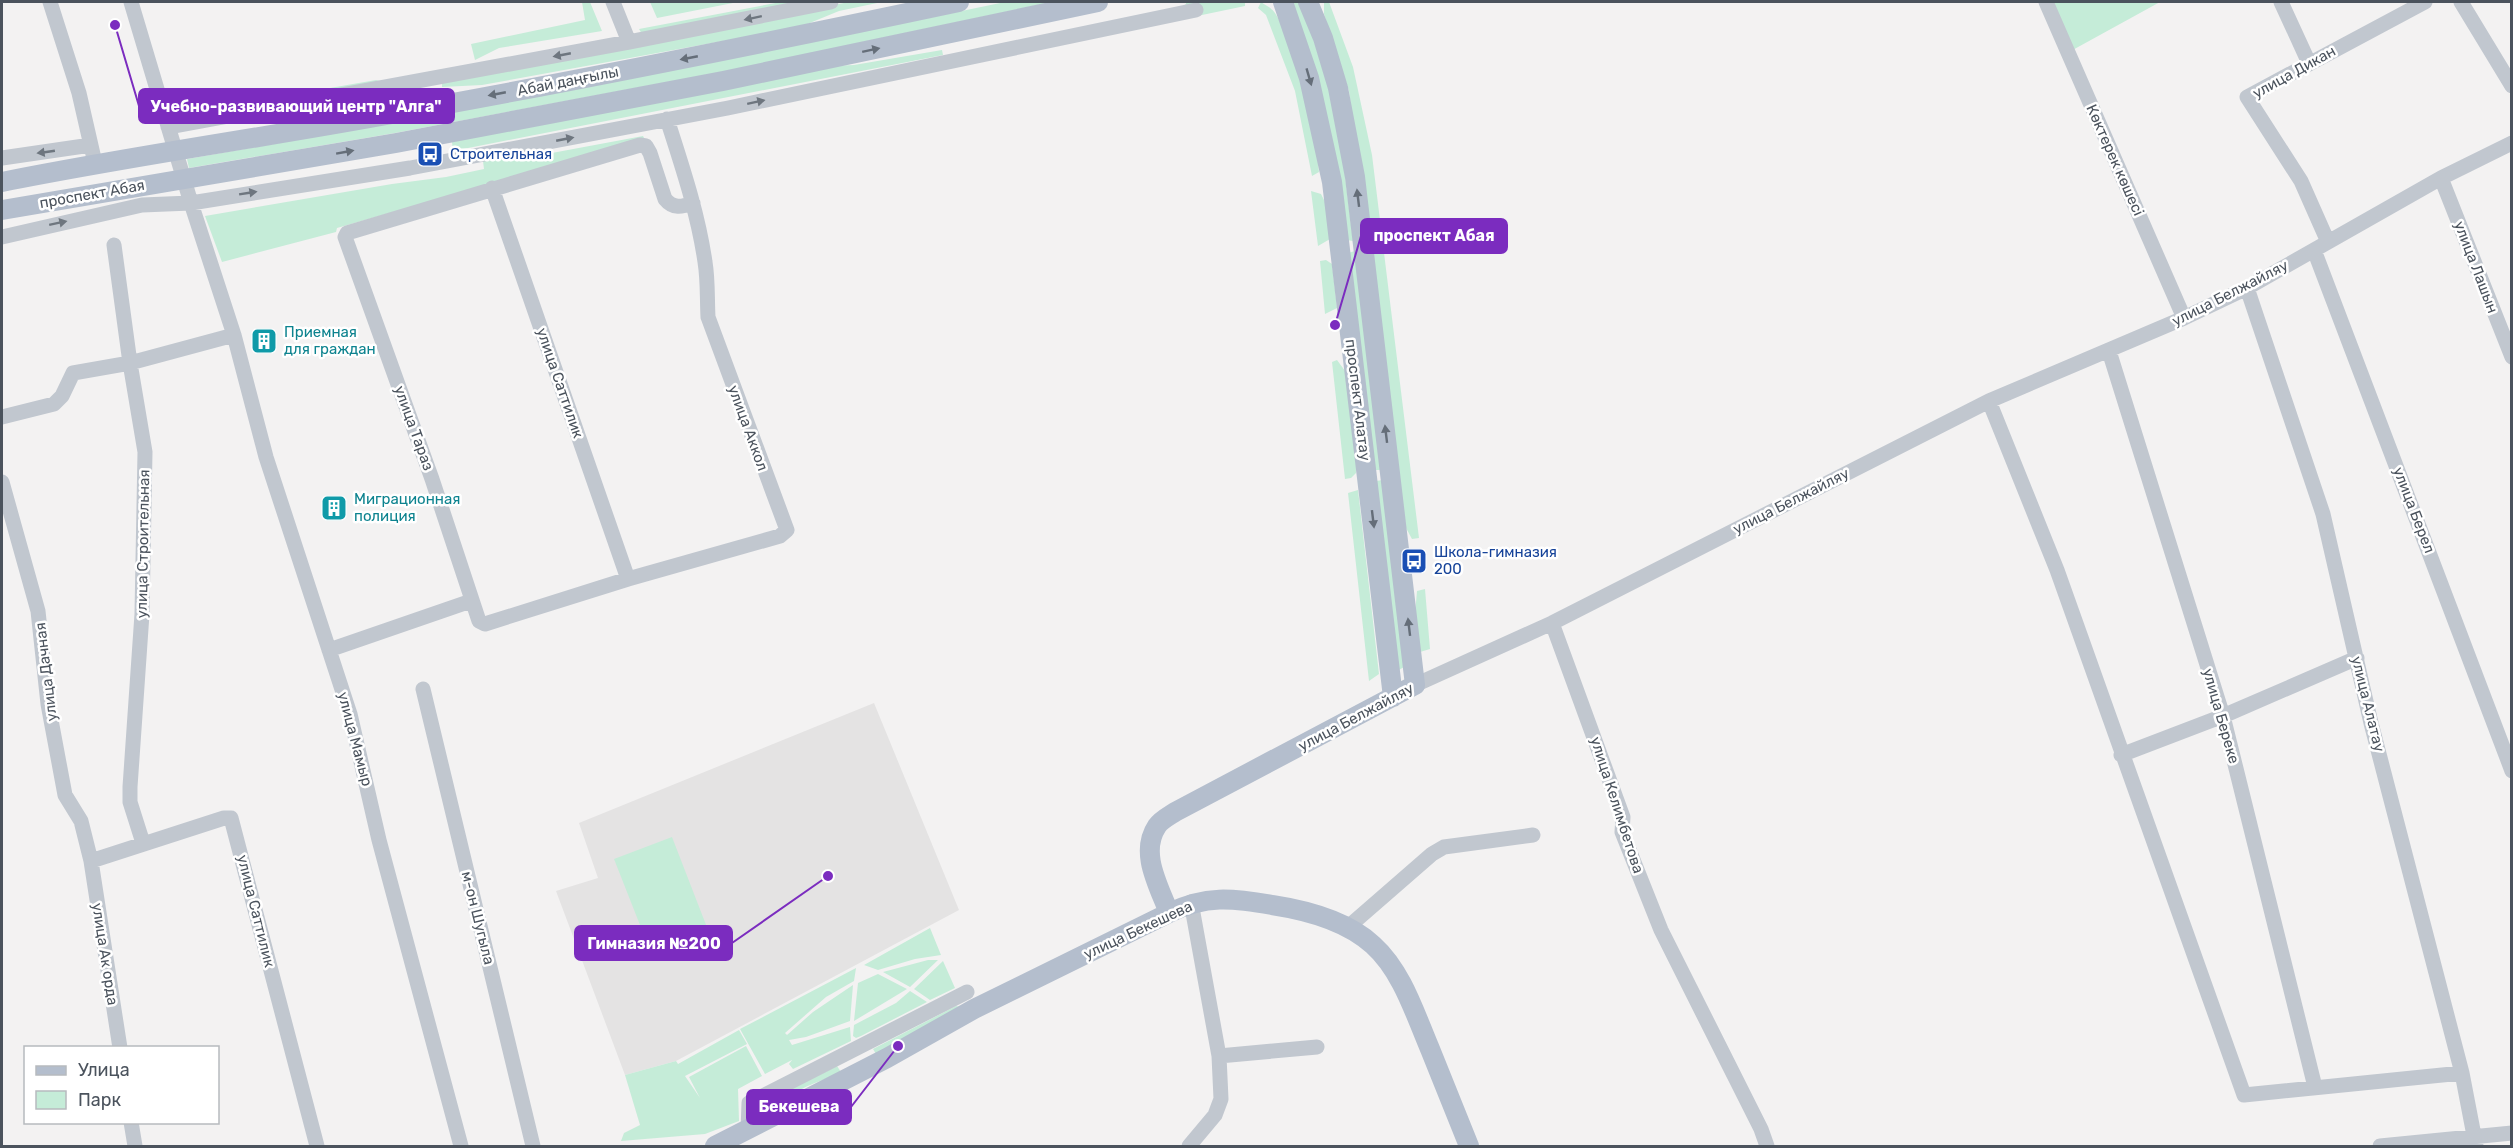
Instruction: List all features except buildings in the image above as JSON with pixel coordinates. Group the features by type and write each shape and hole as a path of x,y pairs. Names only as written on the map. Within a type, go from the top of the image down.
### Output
{"main road":[{"name":"Абай даңғылы","path":"175,151 308,129 718,53 939,4 959,2"},
{"name":"проспект Абая","path":"2,210 313,157 723,81 1098,2"},
{"path":"1274,2 1282,11 1300,46"},
{"name":"проспект Алатау","path":"1283,2 1300,46 1321,124 1332,182 1393,697"},
{"name":"проспект Алатау","path":"1308,2 1323,38 1342,108 1355,177 1415,685"},
{"path":"1317,2 1323,38"},
{"name":"проспект Абая","path":"2,182 93,154 175,151"},
{"path":"1340,250 1363,244"},
{"path":"1368,478 1390,473"},
{"name":"улица Белжайляу","path":"1169,913 1150,859 1149,843 1157,825 1175,812 1415,685"},
{"name":"улица Бекешева","path":"715,1146 748,1131 974,1009 1191,902 1218,899 1285,907 1314,914 1347,928 1373,944 1394,970 1414,1011 1469,1146"}],"street":[{"path":"2,158 93,154 79,93 50,2"},
{"path":"131,2 183,179"},
{"path":"613,2 630,42"},
{"path":"168,127 630,42 831,2"},
{"name":"Көктерек көшесі","path":"2046,2 2184,318"},
{"path":"2281,2 2309,63"},
{"name":"улица Дикан","path":"2328,242 2301,182 2247,97 2424,2"},
{"path":"2461,2 2511,86"},
{"path":"2,237 142,205 191,203 410,168 667,119 1196,10"},
{"path":"947,33 954,61"},
{"path":"303,103 308,129"},
{"path":"492,188 640,145 646,146 650,153 665,199 675,206 684,207 693,203 667,119"},
{"name":"улица Белжайляу","path":"1415,685 1552,622 1989,401 2109,351 2247,288 2441,178 2511,143"},
{"path":"313,157 317,182"},
{"name":"улица Лашын","path":"2441,178 2511,357"},
{"name":"улица Мамыр","path":"183,179 234,335 267,456 350,714 379,840 461,1146"},
{"name":"улица Тараз","path":"492,188 350,230 345,237 432,479 471,601 478,621 485,624 628,579"},
{"name":"улица Саттилик","path":"492,188 628,579"},
{"name":"улица Аккол","path":"628,579 780,536 787,530 708,317 706,269 693,203"},
{"name":"улица Строительная","path":"114,245 145,452 142,614 130,787 130,802 143,843"},
{"name":"улица Берел","path":"2314,250 2511,771"},
{"name":"улица Алатау","path":"2247,288 2323,514 2462,1073 2475,1136"},
{"path":"2,417 54,404 62,396 73,373 130,363 234,335"},
{"name":"улица Береке","path":"2109,351 2223,716 2315,1088"},
{"path":"1989,401 2057,570 2244,1095 2462,1073"},
{"name":"улица Дачная","path":"2,482 38,610 48,704 65,795 81,821 91,861"},
{"path":"329,650 471,601"},
{"name":"улица Келимбетова","path":"1552,622 1623,817 1622,832 1660,930 1761,1129 1767,1146"},
{"path":"2121,755 2223,716 2357,658"},
{"name":"м-он Шугыла","path":"423,689 533,1146"},
{"name":"улица Саттилик","path":"91,861 143,843 224,819 231,819 234,823 317,1146"},
{"path":"1347,928 1432,854 1444,847 1533,835"},
{"name":"улица Ак орда","path":"91,861 120,1046"},
{"path":"1188,1146 1215,1115 1221,1099 1219,1056 1191,902"},
{"path":"748,1131 749,1103 966,992"},
{"path":"1219,1056 1317,1047"},
{"path":"131,1124 135,1146"},
{"path":"2380,1146 2511,1133"}],"shaded area":[{"path":"874,703 959,910 676,1061 625,1075 556,891 598,878 579,823"}],"green space":[{"path":"582,2 590,2 602,31 499,48 475,60 471,44 585,20"},
{"path":"650,2 738,2 657,18"},
{"path":"781,2 816,2 642,34 639,29"},
{"path":"849,2 882,2 839,11 800,27 482,85 442,87 442,82"},
{"path":"1005,2 1052,2 721,72 395,133 189,168 187,159 597,84"},
{"path":"1186,2 1245,2 1245,6 1159,24"},
{"path":"1261,2 1275,13 1283,27 1304,90 1318,156 1319,172 1312,176 1295,91 1266,15 1258,8"},
{"path":"1289,2 1302,2 1338,119 1353,241 1346,240"},
{"path":"1324,2 1329,2 1353,67 1372,155 1419,538 1412,539 1406,528 1349,91 1324,14"},
{"path":"2050,2 2160,2 2069,52"},
{"path":"942,50 943,55 453,151 452,142 807,67 854,65"},
{"path":"376,80 387,83 173,119 170,111 210,109"},
{"path":"391,89 391,96 314,112 313,108"},
{"path":"643,136 645,140 337,228 336,232 222,262 205,216 446,177 484,169 483,161 498,158 525,158"},
{"path":"1311,191 1321,194 1328,208 1330,239 1318,246"},
{"path":"1355,251 1381,470 1373,468 1348,253"},
{"path":"1326,260 1332,264 1337,308 1325,314 1320,261"},
{"path":"1337,360 1351,379 1357,462 1356,473 1351,478 1345,479 1332,362"},
{"path":"1383,480 1406,666 1395,672 1376,481"},
{"path":"1358,490 1379,674 1369,681 1348,493"},
{"path":"1425,589 1430,649 1420,652 1415,614 1417,591"},
{"path":"672,837 708,930 651,953 614,859"},
{"path":"930,928 941,955 915,959 878,970 864,965"},
{"path":"928,960 938,960 910,987 883,972"},
{"path":"943,961 955,988 930,1000 914,989"},
{"path":"856,968 854,981 826,997 785,1033 787,1035 813,1012 853,985 850,1021 806,1037 789,1040 792,1045 850,1027 851,1041 793,1069 789,1064 792,1060 765,1074 740,1029"},
{"path":"878,974 907,989 854,1021 858,983"},
{"path":"910,991 927,1002 861,1036 856,1038 853,1036 854,1025 896,1003"},
{"path":"956,1006 965,1008 876,1054 873,1049"},
{"path":"739,1030 747,1044 685,1076 700,1098 689,1077 746,1046 762,1076 738,1089 739,1121 705,1134 621,1141 624,1133 640,1125 625,1075 676,1061 678,1064"},
{"path":"837,1066 841,1072 802,1089 803,1091 755,1115 760,1105"}],"place":[{"name":"Учебно-развивающий центр \"Алга\"","path":"115,25"},
{"name":"Строительная","path":"430,154"},
{"name":"проспект Абая","path":"1335,325"},
{"name":"Приемная для граждан","path":"264,341"},
{"name":"Миграционная полиция","path":"334,508"},
{"name":"Школа-гимназия 200","path":"1414,561"},
{"name":"Гимназия №200","path":"828,876"},
{"name":"Бекешева","path":"898,1046"}]}
